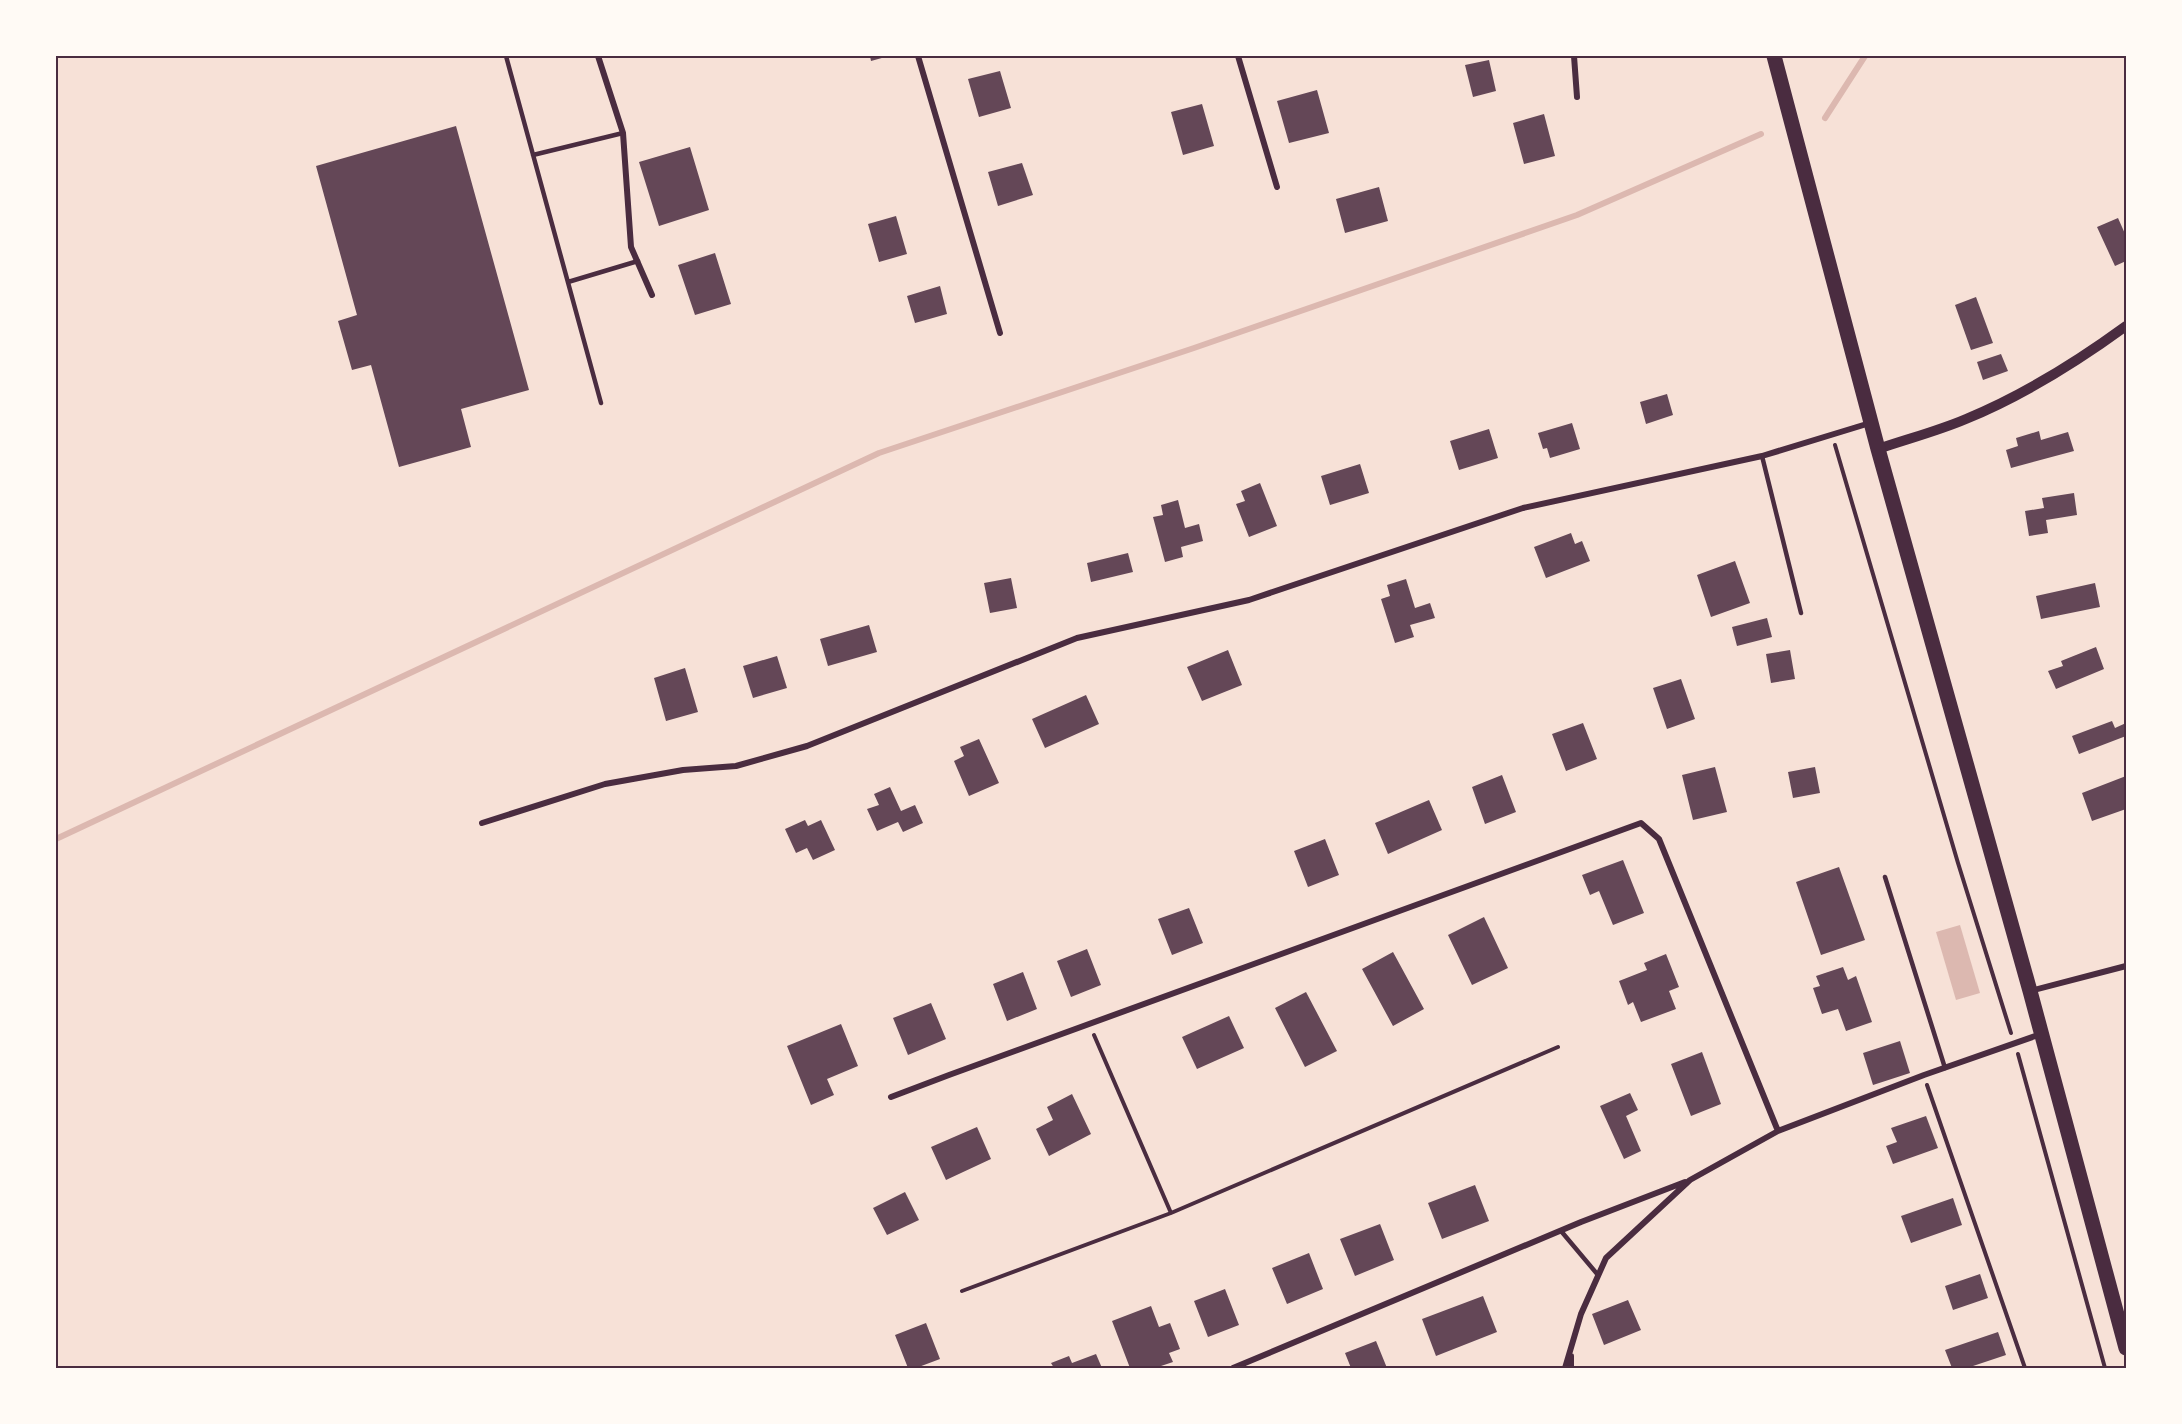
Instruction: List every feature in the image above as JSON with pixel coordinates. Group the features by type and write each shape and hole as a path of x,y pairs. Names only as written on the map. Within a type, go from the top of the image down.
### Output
{"main road":[{"path":"1774,56 1878,449 2042,1034 2127,1348"}],"street":[{"path":"598,56 623,133 632,247 652,295"},
{"path":"918,56 1000,333"},
{"path":"1238,56 1278,187"},
{"path":"1574,56 1577,97"},
{"path":"1878,449 1966,419 2038,382 2127,326"},
{"path":"483,823 605,784 683,770 736,766 807,746 1077,638 1249,600 1523,508 1762,456 1871,423"},
{"path":"891,1097 1641,823 1659,839 1778,1131"},
{"path":"2030,991 2127,966"},
{"path":"1233,1368 1561,1231 1690,1180 1778,1131 1924,1075 2042,1034"},
{"path":"1565,1368 1581,1314 1606,1258 1690,1180"},
{"path":"1570,1350 1571,1368"}],"lane":[{"path":"507,56 601,403"},
{"path":"533,155 623,133"},
{"path":"568,282 638,261"},
{"path":"1762,456 1801,614"},
{"path":"1885,877 1945,1068"},
{"path":"1561,1231 1598,1275"}],"path":[{"path":"1832,434 1955,852 2015,1044 2105,1368"},
{"path":"1089,1024 1171,1213"},
{"path":"962,1292 1171,1213 1557,1047"},
{"path":"1924,1075 2025,1368"}],"shaded area":[{"path":"1960,925 1980,993 1956,1000 1936,932"}],"building":[{"path":"870,56 889,56 871,61"},
{"path":"1489,60 1496,91 1473,97 1465,65"},
{"path":"1000,71 1011,108 979,117 968,79"},
{"path":"1317,90 1329,133 1289,143 1277,101"},
{"path":"1202,104 1214,146 1183,155 1171,112"},
{"path":"1544,114 1555,156 1524,164 1513,123"},
{"path":"456,126 529,390 461,409 471,447 399,467 371,365 352,370 338,321 357,315 316,166"},
{"path":"690,147 709,210 659,226 639,162"},
{"path":"1022,163 1033,195 998,206 988,172"},
{"path":"1379,187 1388,221 1345,233 1336,199"},
{"path":"896,216 907,254 879,262 868,224"},
{"path":"2118,218 2126,236 2126,261 2115,266 2097,227"},
{"path":"715,253 731,304 695,315 678,265"},
{"path":"940,286 947,314 915,323 907,296"},
{"path":"1976,297 1993,343 1971,350 1955,305"},
{"path":"2001,354 2008,371 1983,380 1977,362"},
{"path":"1667,394 1673,415 1646,424 1640,402"},
{"path":"1572,423 1580,449 1550,458 1547,448 1543,449 1538,433"},
{"path":"1489,429 1498,458 1459,470 1450,441"},
{"path":"2039,431 2041,440 2068,432 2074,451 2011,468 2006,450 2018,446 2016,438"},
{"path":"1360,464 1369,493 1330,505 1321,476"},
{"path":"1260,483 1277,526 1249,537 1236,504 1245,501 1241,491"},
{"path":"2074,493 2077,515 2046,520 2048,533 2029,536 2025,511 2044,508 2042,498"},
{"path":"1178,500 1185,528 1199,524 1203,541 1181,547 1183,557 1165,562 1153,517 1163,515 1161,505"},
{"path":"1571,533 1575,544 1582,541 1590,561 1546,578 1534,547"},
{"path":"1128,553 1133,572 1091,582 1087,563"},
{"path":"1735,561 1750,603 1711,617 1697,575"},
{"path":"1011,578 1017,608 990,613 984,583"},
{"path":"1406,579 1415,608 1430,603 1435,618 1410,625 1414,637 1395,643 1381,599 1390,596 1387,585"},
{"path":"2095,583 2100,607 2041,619 2036,596"},
{"path":"1767,618 1772,637 1737,646 1732,627"},
{"path":"869,625 877,652 828,666 820,639"},
{"path":"2096,647 2104,669 2056,689 2048,671 2063,666 2061,661"},
{"path":"1228,650 1242,685 1202,701 1187,667"},
{"path":"1790,650 1795,679 1771,683 1766,654"},
{"path":"777,656 787,688 753,698 743,666"},
{"path":"685,668 698,712 666,721 654,678"},
{"path":"1681,679 1695,719 1667,729 1653,688"},
{"path":"1086,695 1099,724 1045,748 1032,719"},
{"path":"2112,721 2115,728 2126,723 2126,736 2079,754 2072,736"},
{"path":"1583,723 1597,759 1566,771 1552,734"},
{"path":"979,739 999,783 969,796 954,761 964,756 960,747"},
{"path":"1715,767 1727,812 1693,820 1682,775"},
{"path":"1815,767 1820,793 1793,798 1788,772"},
{"path":"1502,775 1516,812 1485,824 1472,787"},
{"path":"2126,776 2126,809 2092,821 2082,793"},
{"path":"890,787 901,811 915,805 923,823 903,832 898,822 877,831 867,809 879,805 874,794"},
{"path":"1429,800 1442,830 1388,854 1375,823"},
{"path":"805,820 808,826 821,820 835,850 813,860 807,848 796,853 785,829"},
{"path":"1325,839 1339,875 1308,887 1294,851"},
{"path":"1623,860 1644,913 1613,925 1599,891 1590,895 1582,875"},
{"path":"1839,867 1865,940 1821,955 1796,882"},
{"path":"1189,908 1203,943 1172,955 1158,919"},
{"path":"1484,917 1508,968 1472,985 1448,935"},
{"path":"1087,949 1101,985 1071,997 1057,961"},
{"path":"1393,952 1424,1009 1393,1026 1362,969"},
{"path":"1666,954 1679,987 1669,991 1676,1009 1641,1022 1633,1002 1628,1005 1619,981 1647,970 1644,963"},
{"path":"1843,967 1848,980 1856,976 1872,1022 1846,1031 1838,1009 1822,1014 1813,988 1820,986 1816,976"},
{"path":"1023,972 1037,1009 1007,1021 993,984"},
{"path":"1306,992 1337,1051 1305,1067 1275,1008"},
{"path":"931,1003 946,1039 908,1055 893,1018"},
{"path":"1229,1016 1244,1048 1197,1069 1182,1037"},
{"path":"841,1024 858,1066 827,1079 834,1095 811,1105 787,1046"},
{"path":"1900,1041 1910,1073 1873,1085 1863,1053"},
{"path":"1702,1052 1721,1104 1691,1116 1671,1064"},
{"path":"1630,1093 1638,1110 1626,1116 1641,1151 1624,1159 1600,1106"},
{"path":"1072,1094 1091,1134 1049,1156 1036,1129 1053,1120 1047,1107"},
{"path":"1926,1116 1938,1148 1893,1164 1886,1146 1897,1142 1891,1128"},
{"path":"977,1127 991,1159 946,1180 931,1147"},
{"path":"1475,1185 1489,1221 1442,1239 1428,1203"},
{"path":"905,1192 919,1220 887,1235 873,1208"},
{"path":"1953,1198 1962,1225 1911,1243 1901,1216"},
{"path":"1380,1224 1394,1260 1355,1276 1340,1239"},
{"path":"1309,1253 1323,1289 1287,1304 1272,1268"},
{"path":"1980,1274 1988,1298 1953,1310 1945,1286"},
{"path":"1225,1289 1239,1325 1208,1337 1194,1301"},
{"path":"1483,1296 1497,1332 1436,1356 1422,1319"},
{"path":"1628,1300 1641,1330 1604,1345 1592,1314"},
{"path":"1151,1306 1159,1327 1170,1323 1180,1349 1169,1353 1173,1362 1155,1368 1130,1368 1112,1321"},
{"path":"926,1323 940,1359 916,1368 908,1368 895,1335"},
{"path":"1998,1332 2006,1355 1967,1368 1952,1368 1945,1350"},
{"path":"1376,1341 1387,1368 1351,1368 1345,1353"},
{"path":"1096,1354 1102,1368 1054,1368 1051,1363 1069,1356 1072,1363"}],"waterway":[{"path":"1825,118 1865,56"},
{"path":"56,839 879,453 1194,348 1577,215 1761,134"}]}
